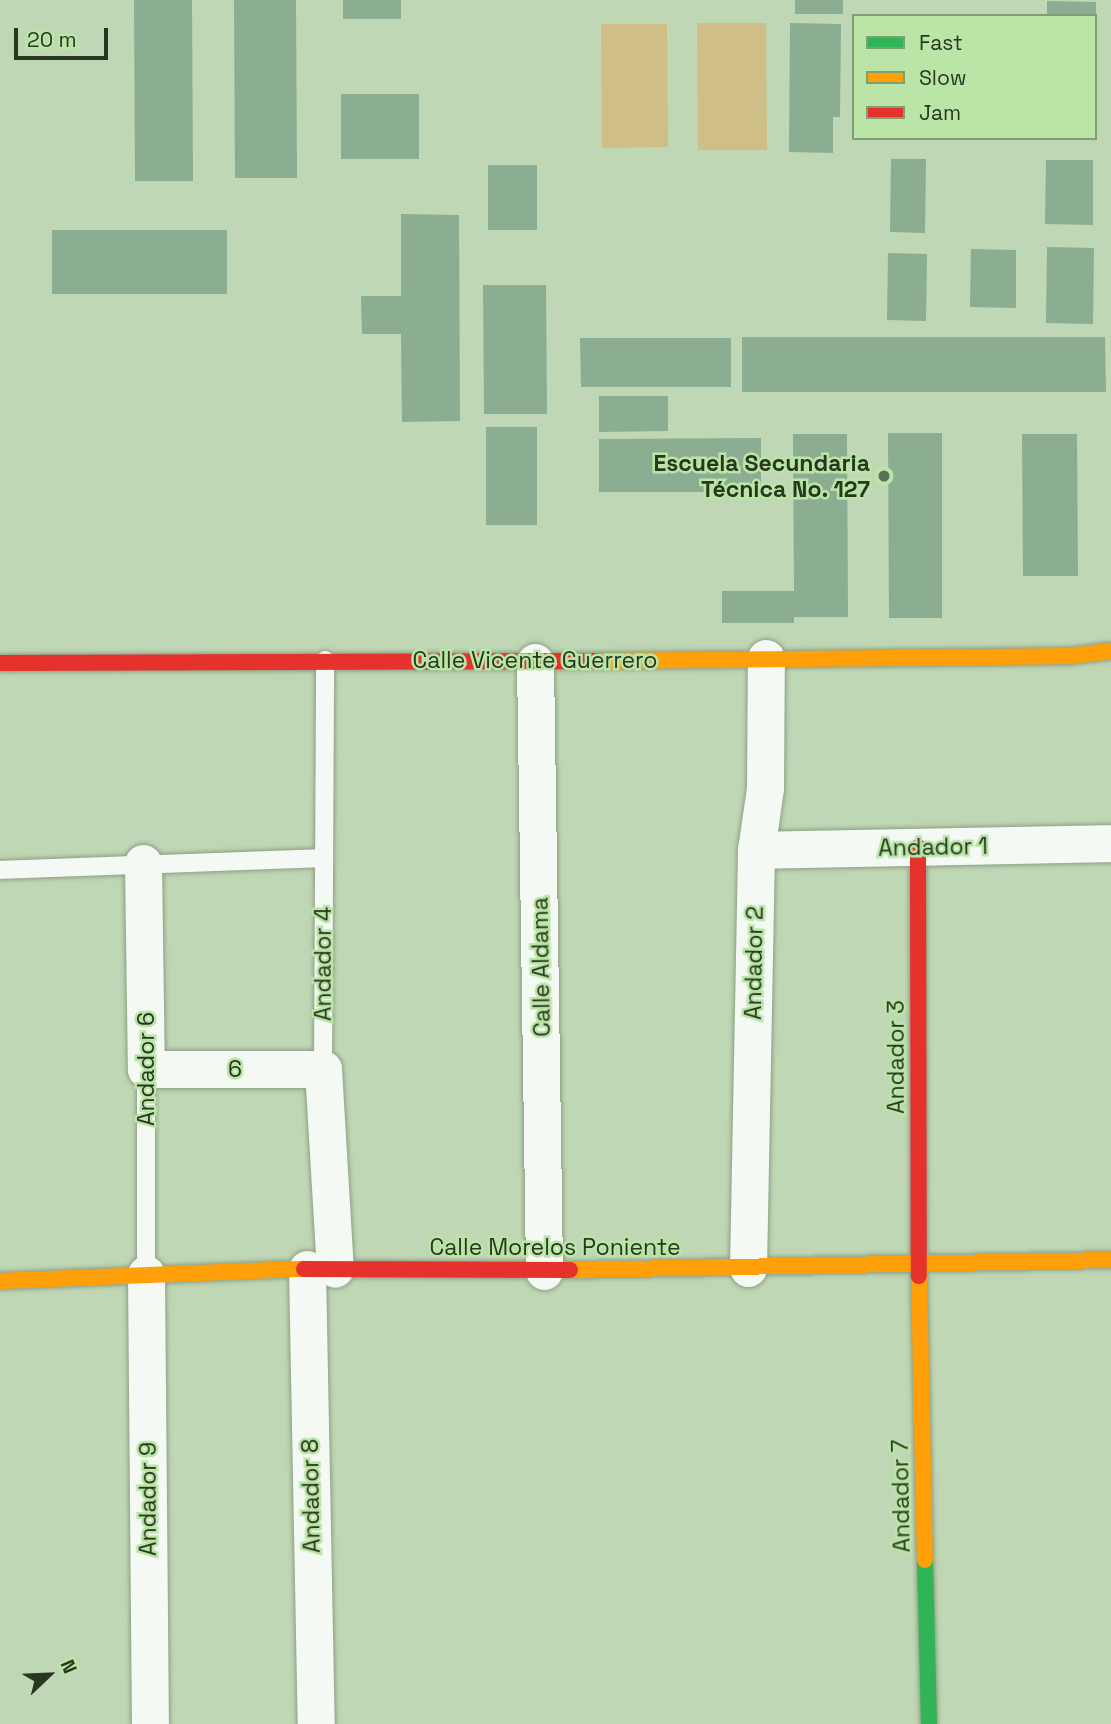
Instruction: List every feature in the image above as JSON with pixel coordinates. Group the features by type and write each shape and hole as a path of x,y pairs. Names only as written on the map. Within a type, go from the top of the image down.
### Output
{"street":[{"name":"Calle Vicente Guerrero","path":"0,663 325,660 535,662 1070,656 1111,650"},
{"name":"Calle Vicente Guerrero","path":"1070,656 1111,671"},
{"name":"Andador 2","path":"748,1268 756,849 765,788 766,658"},
{"name":"Calle Aldama","path":"535,662 544,1271"},
{"name":"Andador 1","path":"756,849 1111,843"},
{"name":"Andador 3","path":"918,848 919,1266"},
{"name":"Andador 6","path":"143,863 146,1069"},
{"name":"6","path":"146,1069 323,1069"},
{"name":"Andador 4","path":"321,1269 323,1069"},
{"name":"Calle Morelos Poniente","path":"0,1281 321,1269 544,1271 919,1266 1111,1260"},
{"name":"Andador 7","path":"919,1266 929,1724"},
{"name":"Andador 8","path":"316,1724 321,1269"},
{"name":"Andador 9","path":"146,1274 149,1724"}],"lane":[{"name":"Andador 4","path":"323,1069 325,660"},
{"path":"0,870 323,858"},
{"name":"Andador 6","path":"146,1069 146,1274"}],"shaded area":[{"path":"697,23 766,23 767,150 698,150"},
{"path":"601,24 667,24 668,147 602,148"}],"building":[{"path":"134,0 192,0 193,181 135,181"},
{"path":"234,0 296,0 297,178 235,178"},
{"path":"343,0 401,0 401,19 343,19"},
{"path":"795,0 843,0 843,14 795,14"},
{"path":"1047,1 1096,2 1096,14 1047,14"},
{"path":"790,23 841,24 840,117 833,117 833,153 789,152"},
{"path":"341,94 419,94 419,159 341,159"},
{"path":"891,159 926,159 925,233 890,232"},
{"path":"1046,160 1093,160 1093,225 1045,224"},
{"path":"488,165 537,165 537,230 488,230"},
{"path":"401,214 459,215 460,421 402,422 401,334 362,334 361,296 401,296"},
{"path":"52,230 227,230 227,294 52,294"},
{"path":"1047,247 1094,248 1093,324 1046,323"},
{"path":"971,249 1016,250 1016,308 970,307"},
{"path":"888,253 927,254 926,321 887,320"},
{"path":"483,285 546,285 547,414 484,414"},
{"path":"742,337 1105,337 1106,392 742,392"},
{"path":"580,338 731,338 731,387 581,387"},
{"path":"599,396 668,396 668,431 599,432"},
{"path":"486,427 537,427 537,525 486,525"},
{"path":"888,433 942,433 942,618 889,618"},
{"path":"793,434 847,434 848,617 794,617 794,623 722,623 722,591 794,591"},
{"path":"1022,434 1077,434 1078,576 1023,576"},
{"path":"761,438 761,492 599,492 599,439"}],"traffic: fast":[{"path":"925,1560 929,1724"}],"traffic: slow":[{"path":"597,661 1070,656 1111,651"},
{"path":"570,1270 1111,1260"},
{"path":"0,1281 304,1269"},
{"path":"919,1276 925,1560"}],"traffic: jam":[{"path":"0,663 597,661"},
{"path":"918,847 919,1276"},
{"path":"304,1269 570,1270"}],"place":[{"name":"Escuela Secundaria Técnica No. 127","path":"884,476"}]}
